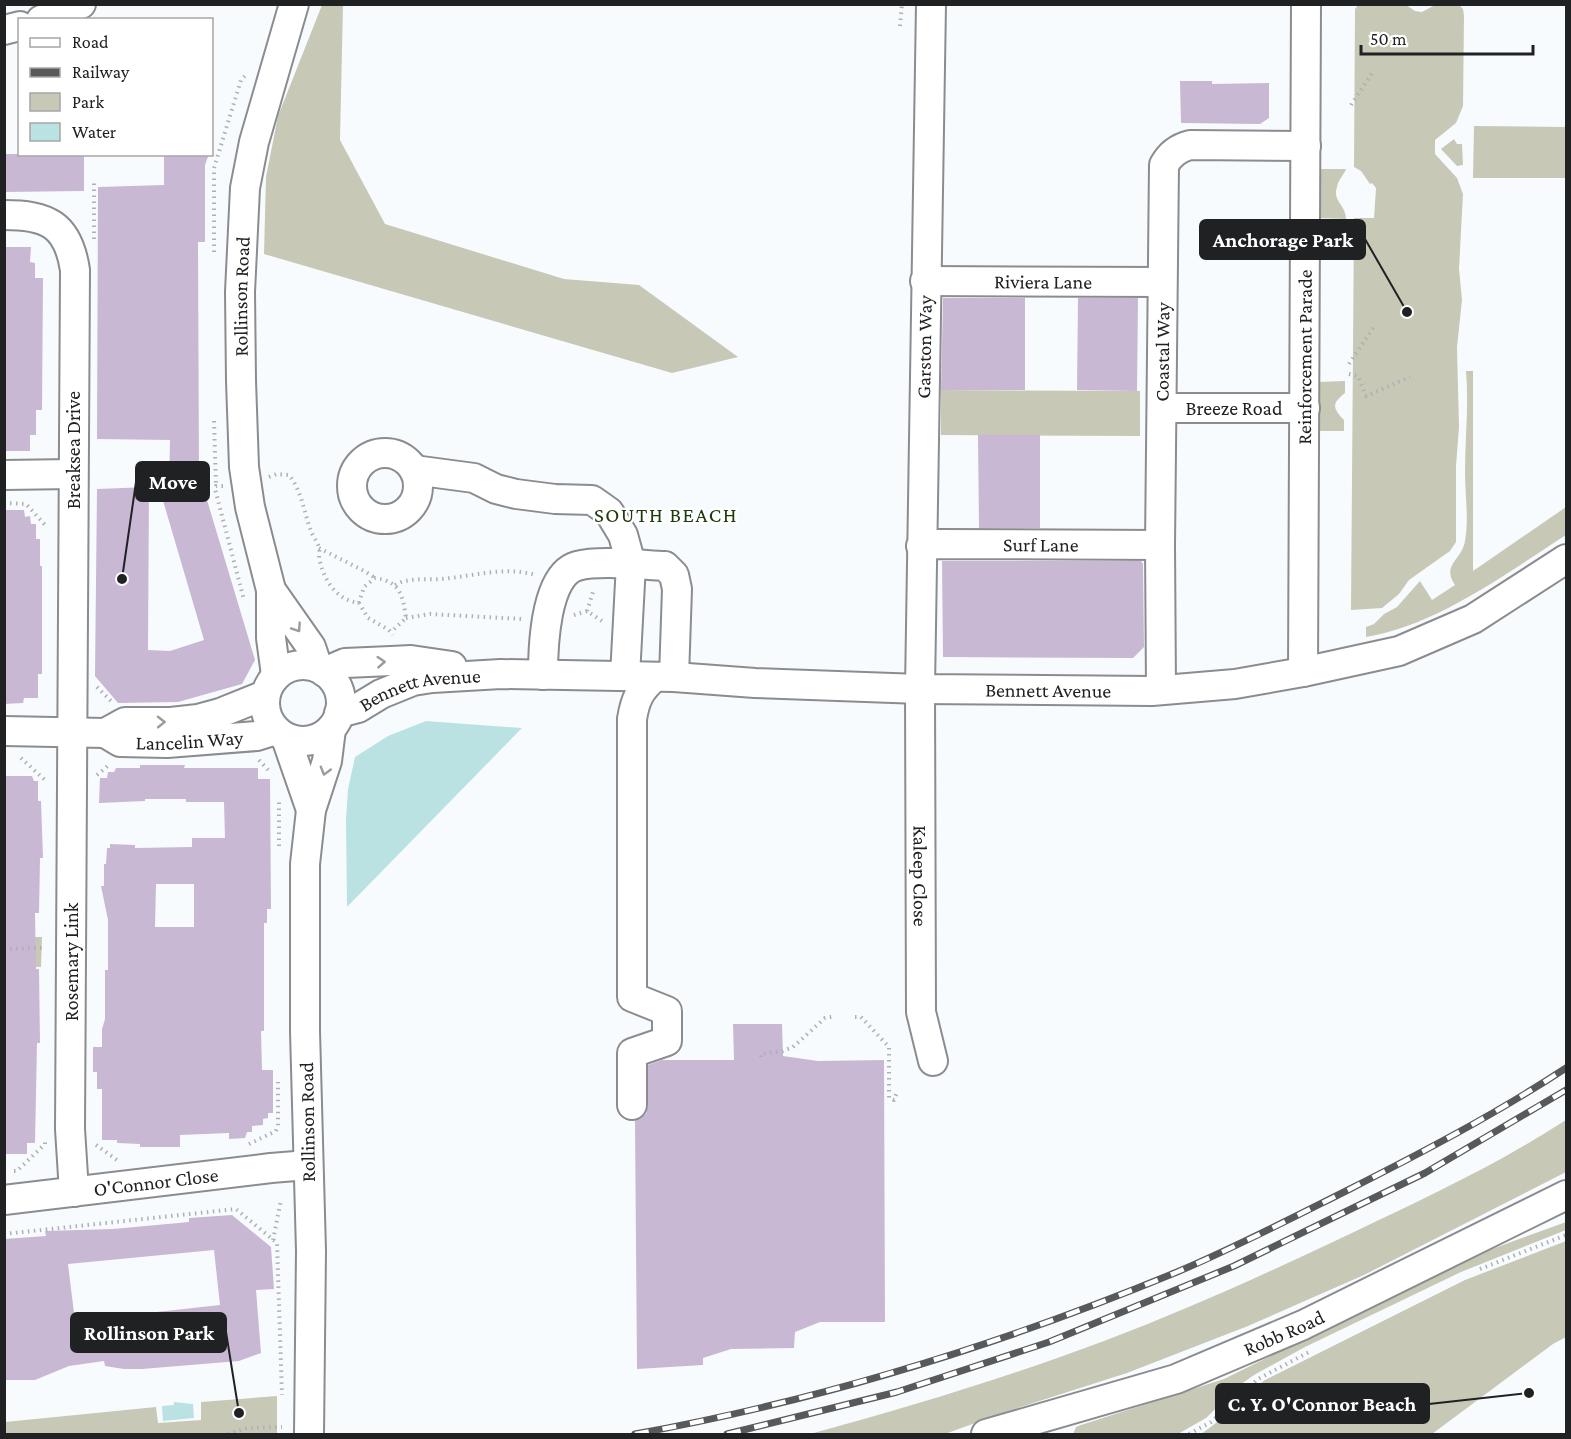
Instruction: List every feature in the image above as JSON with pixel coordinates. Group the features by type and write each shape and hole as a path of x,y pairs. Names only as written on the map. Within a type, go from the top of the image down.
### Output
{"street":[{"path":"46,18 81,4"},
{"name":"Rollinson Road","path":"271,685 271,590 250,507 244,467 240,359 242,239 245,188 254,142 294,4"},
{"name":"Garston Way","path":"920,689 931,4"},
{"name":"Reinforcement Parade","path":"1303,672 1306,4"},
{"name":"Coastal Way","path":"1161,690 1163,171 1167,159 1181,147 1190,145 1306,146"},
{"name":"Breaksea Drive","path":"4,215 38,217 48,221 61,232 73,257 75,275 73,732"},
{"name":"Riviera Lane","path":"925,281 1162,282"},
{"name":"Breeze Road","path":"1162,408 1305,408"},
{"path":"414,470 474,478 496,489 516,494 555,500 592,500 609,512 623,535 631,564 625,676"},
{"path":"4,475 73,474"},
{"name":"Surf Lane","path":"921,546 938,544 1160,545"},
{"name":"Bennett Avenue","path":"335,721 381,694 413,681 501,674 664,677 920,689 1161,690 1235,684 1400,651 1473,619 1566,559"},
{"path":"543,675 546,621 559,582 575,566 597,564 665,566 674,575 677,589 664,677 643,687 638,695 632,718 632,997 667,1011 667,1041 632,1053 632,1106"},
{"name":"Rollinson Road","path":"271,590 311,647 321,670"},
{"name":"Bennett Avenue","path":"321,670 345,663 411,660 501,674"},
{"path":"296,665 321,670 333,680 339,690 340,702 335,721 321,737 310,741 298,741 281,734 268,720 265,708 271,685 286,669 296,665"},
{"name":"Lancelin Way","path":"4,731 105,732 125,722 171,722 198,719 237,707 271,685"},
{"name":"Kaleep Close","path":"920,689 921,1012 933,1061"},
{"name":"Rollinson Road","path":"296,1431 311,1286 305,1031 305,864 311,810 327,761 335,721"},
{"name":"Rosemary Link","path":"73,732 70,1129 74,1192"},
{"name":"Lancelin Way","path":"105,732 120,742 167,743 281,734"},
{"name":"Rollinson Road","path":"281,734 311,810"},
{"name":"O'Connor Close","path":"4,1200 271,1168 308,1166"},
{"name":"Robb Road","path":"986,1434 1176,1379 1303,1325 1566,1195"}],"path":[{"path":"900,26 902,4"},
{"path":"1351,105 1374,70"},
{"path":"1349,364 1376,325"},
{"path":"1349,374 1358,376 1366,396 1410,377"},
{"path":"263,479 277,474 289,476 297,484 319,548 319,560 326,579 336,592 351,602 359,603"},
{"path":"230,486 216,486 215,489 245,604"},
{"path":"4,503 26,504 49,529"},
{"path":"319,548 375,578 384,579 395,585 403,598 406,618"},
{"path":"395,585 403,581 441,579 506,570 538,576 557,588"},
{"path":"375,578 364,587 359,603 368,618 393,634 391,661"},
{"path":"572,615 587,611 611,625 628,626"},
{"path":"391,632 406,618 430,614 525,619"},
{"path":"93,684 117,706"},
{"path":"14,759 22,759 46,780 46,786"},
{"path":"93,779 115,759"},
{"path":"248,759 258,759 272,774"},
{"path":"279,793 279,853"},
{"path":"44,936 44,960"},
{"path":"4,949 44,948"},
{"path":"761,1057 761,1053 783,1051 793,1047 825,1018 832,1017"},
{"path":"855,1017 861,1017 889,1047 889,1098 894,1100 897,1092"},
{"path":"246,1145 276,1131 278,1126 278,1078"},
{"path":"11,1172 17,1171 45,1144 45,1133"},
{"path":"273,1133 277,1139"},
{"path":"92,1142 115,1160 126,1159"},
{"path":"273,1240 281,1200"},
{"path":"4,1234 236,1209 277,1243 282,1404"},
{"path":"1478,1269 1566,1235"},
{"path":"1189,1434 1211,1422 1258,1379 1317,1349"},
{"path":"282,1416 296,1431"},
{"path":"228,1434 247,1428 296,1431"},
{"path":"283,1434 296,1431"}],"green space":[{"path":"322,5 343,5 340,140 385,224 564,279 639,285 738,357 672,373 264,254 266,177 278,116"},
{"path":"1358,5 1406,5 1415,11 1422,12 1435,5 1459,5 1463,9 1464,16 1463,106 1456,123 1435,140 1435,154 1457,178 1463,194 1459,269 1462,300 1457,347 1459,427 1456,466 1456,542 1450,551 1409,580 1399,594 1382,608 1351,610 1354,218 1374,218 1376,188 1372,183 1370,184 1361,171 1354,167 1355,9"},
{"path":"1474,126 1566,127 1566,178 1473,178"},
{"path":"1454,139 1457,144 1462,144 1463,165 1457,166 1441,149"},
{"path":"1346,169 1339,182 1336,196 1346,219 1318,218 1318,170"},
{"path":"1466,371 1473,371 1473,571 1566,507 1566,535 1495,581 1444,610 1392,631 1366,637 1366,627 1374,624 1384,614 1397,607 1420,581 1432,600 1455,585 1450,572 1463,548 1467,524"},
{"path":"1345,381 1345,393 1337,400 1335,406 1344,420 1344,431 1318,431 1318,382"},
{"path":"941,390 1140,391 1140,436 941,435"},
{"path":"5,937 42,937 41,967 5,966"},
{"path":"1566,1120 1566,1172 1364,1275 1248,1326 1127,1373 945,1434 810,1434 995,1379 1104,1341 1167,1316 1292,1261 1435,1193 1515,1151"},
{"path":"1566,1222 1566,1230 1461,1272 1305,1347 1254,1375 1240,1385 1206,1418 1178,1434 1073,1434 1076,1427 1081,1425 1224,1379 1446,1269 1492,1249"},
{"path":"1566,1241 1566,1337 1553,1344 1432,1434 1201,1434 1265,1380 1465,1280"},
{"path":"277,1396 277,1434 5,1434 5,1422 156,1407 158,1423 201,1420 201,1402"}],"water":[{"path":"426,721 522,728 347,907 346,819 348,789 355,757 388,736"},
{"path":"174,1402 193,1404 194,1418 163,1421 162,1406 174,1405"}],"building":[{"path":"1180,81 1212,81 1212,84 1269,83 1269,118 1260,124 1181,123"},
{"path":"4,154 84,156 84,191 4,192"},
{"path":"164,156 208,156 205,165 205,242 198,242 199,473 206,474 207,500 255,660 242,684 178,702 118,703 95,676 97,489 149,487 148,650 170,651 204,640 159,487 169,487 170,440 97,439 98,187 164,185"},
{"path":"4,247 31,247 30,262 35,263 35,278 43,278 42,410 36,410 36,435 30,435 30,451 4,451"},
{"path":"943,298 1025,298 1025,390 941,390"},
{"path":"1078,298 1138,298 1137,391 1077,390"},
{"path":"978,435 1040,435 1040,528 979,528"},
{"path":"5,510 24,510 25,517 30,516 31,524 36,524 36,539 40,539 42,674 38,674 38,698 24,698 23,703 4,704"},
{"path":"942,561 1141,561 1143,564 1144,647 1133,658 943,657"},
{"path":"140,765 185,765 184,768 258,768 258,779 270,779 271,909 267,909 267,923 264,923 264,1031 261,1031 262,1070 273,1070 273,1113 268,1113 268,1118 263,1119 263,1125 252,1126 252,1132 247,1132 245,1138 229,1139 229,1133 180,1135 180,1147 140,1147 140,1144 102,1140 102,1089 97,1089 97,1072 93,1072 93,1047 102,1047 102,1029 105,1019 108,920 101,886 104,886 107,848 110,848 110,844 135,845 135,848 192,847 192,838 225,838 224,802 145,799 145,801 99,803 100,778 107,778 108,772 114,772 116,768 140,768","holes":["156,884 194,884 194,927 155,927"]},
{"path":"4,776 32,776 34,781 38,781 38,801 41,801 43,858 40,858 39,913 35,913 36,969 39,969 40,1043 37,1043 35,1143 27,1143 27,1154 4,1154"},
{"path":"733,1024 782,1024 783,1056 818,1061 884,1060 885,1322 820,1322 795,1332 794,1348 731,1349 703,1358 703,1365 637,1369 635,1121 646,1114 648,1106 648,1065 662,1060 734,1060"},
{"path":"232,1215 271,1247 274,1289 256,1290 261,1353 239,1361 142,1369 105,1366 104,1361 69,1366 35,1380 4,1380 4,1239 46,1236 45,1231 113,1229 189,1222 189,1218","holes":["214,1250 220,1305 75,1321 68,1264"]}],"railway":[{"path":"635,1434 773,1405 842,1387 978,1346 1112,1298 1220,1253 1346,1191 1430,1148 1566,1068"},
{"path":"727,1434 897,1392 1049,1342 1234,1266 1425,1173 1566,1090"}],"place":[{"name":"Anchorage Park","path":"1407,312"},
{"name":"Move","path":"122,579"},
{"name":"C. Y. O'Connor Beach","path":"1529,1393"},
{"name":"Rollinson Park","path":"239,1413"}],"district":[{"name":"SOUTH BEACH","path":"666,515"}]}
